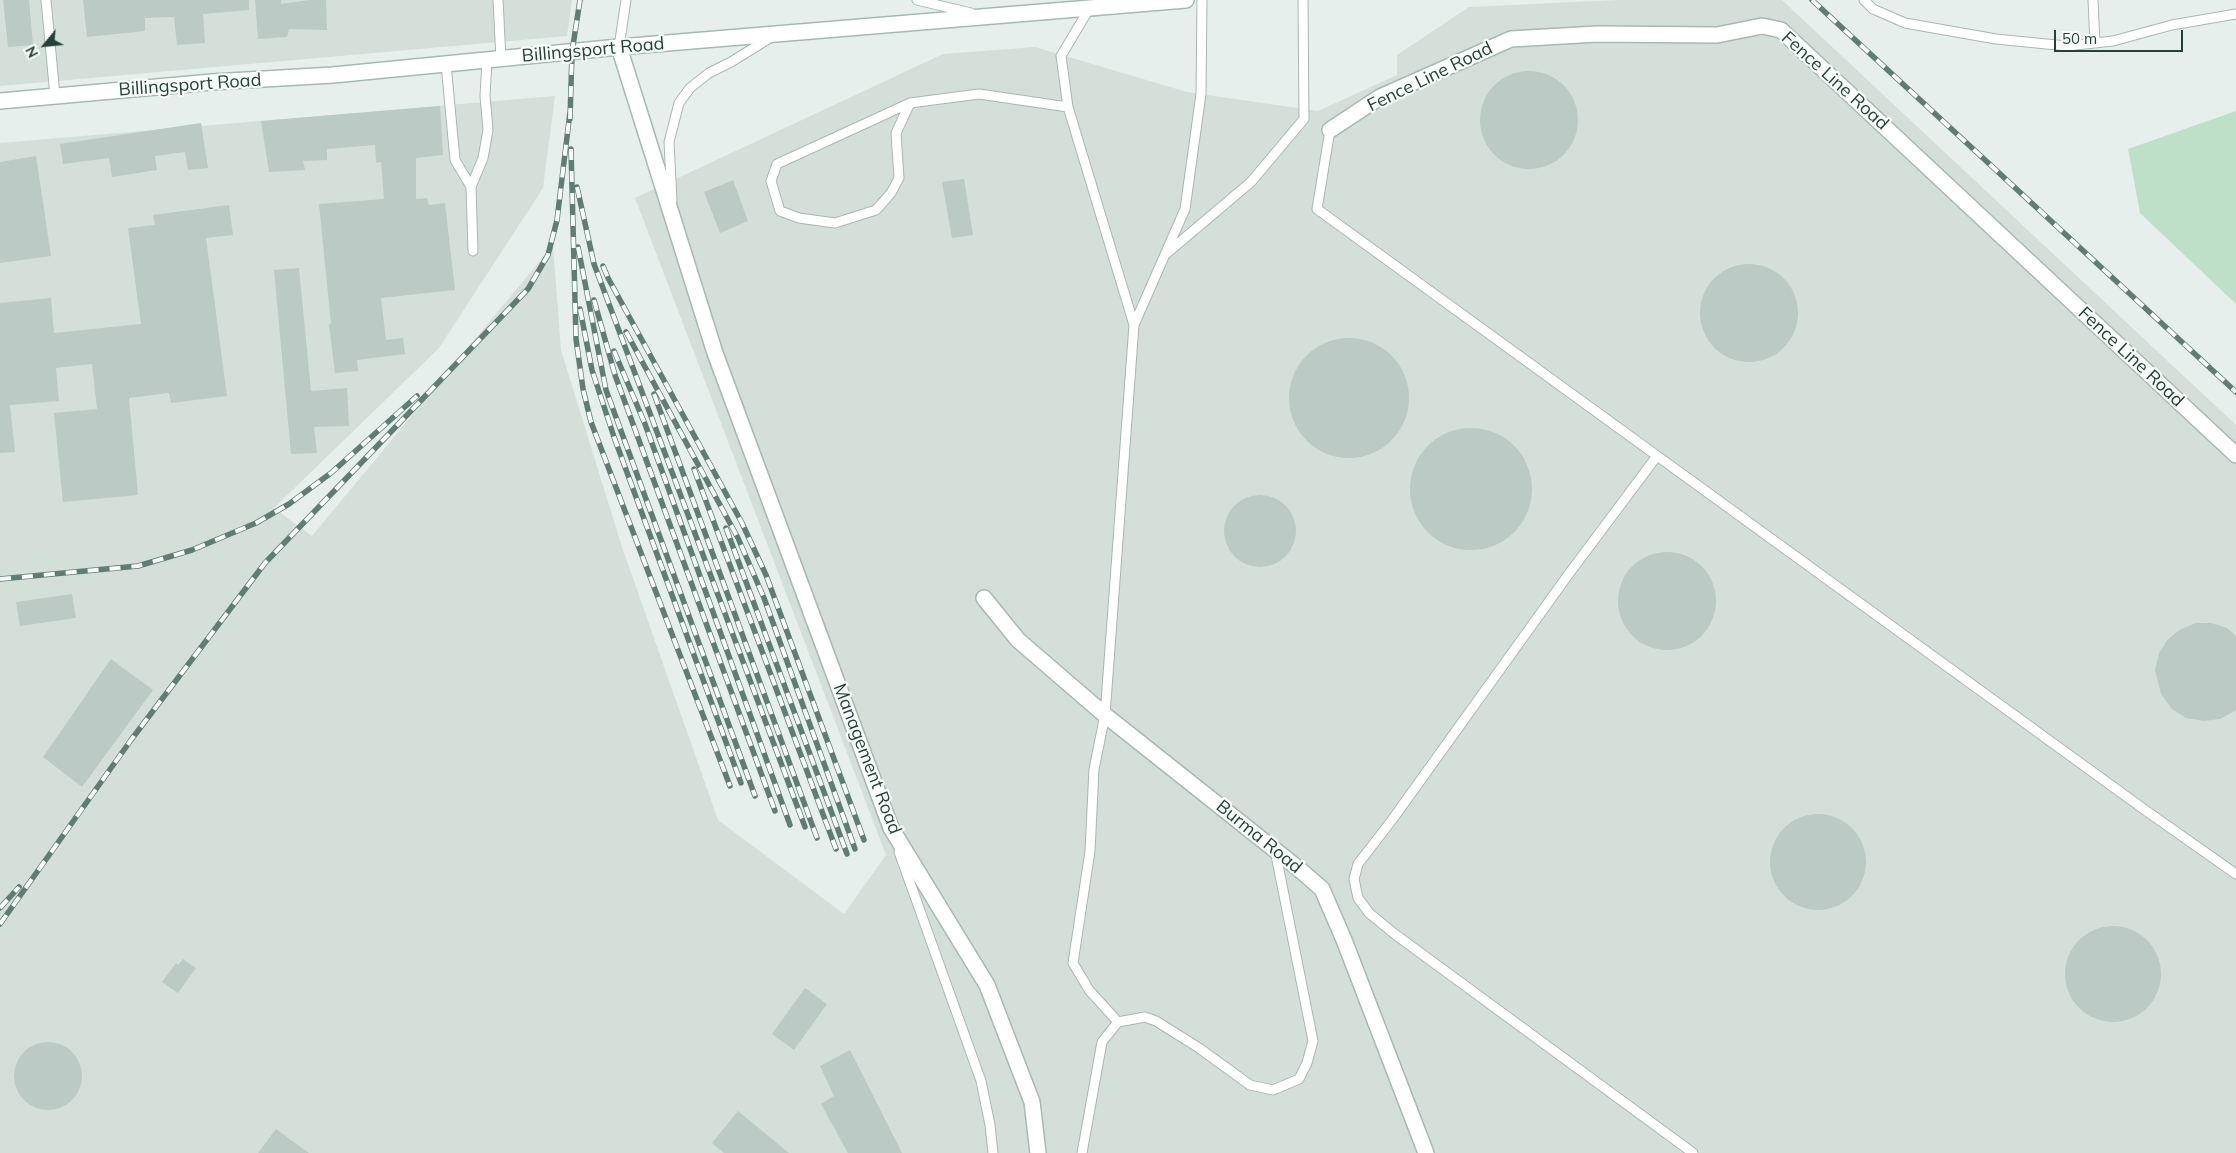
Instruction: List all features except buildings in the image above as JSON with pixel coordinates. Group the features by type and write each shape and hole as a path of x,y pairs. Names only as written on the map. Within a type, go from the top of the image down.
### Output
{"street":[{"name":"Billingsport Road","path":"0,101 212,82 333,75 619,47 986,17 1088,5 1186,0"},
{"name":"Fence Line Road","path":"1330,130 1380,97 1510,39 1597,34 1717,34 1762,26 1781,30 2236,455"},
{"name":"Management Road","path":"619,47 715,353 891,828 987,986 1032,1102 1038,1153"},
{"name":"Burma Road","path":"984,598 1018,640 1105,715 1275,849 1322,889 1344,940 1426,1153"}],"lane":[{"path":"46,0 56,96"},
{"path":"473,251 471,187 483,158 488,130 485,96 494,59 498,0"},
{"path":"619,47 626,0"},
{"path":"917,0 986,17"},
{"path":"1118,1022 1090,990 1073,963 1090,851 1094,769 1105,715 1134,325 1185,210 1200,94 1202,0"},
{"path":"1165,255 1251,182 1304,119 1302,0"},
{"path":"1864,0 1873,9 1906,23 1996,39 2058,46 2113,41 2172,25 2236,14"},
{"path":"2093,0 2095,43"},
{"path":"1088,5 1061,56 1068,107 1134,325"},
{"path":"673,220 669,142 679,103 690,88 709,73 731,62 775,34"},
{"path":"446,64 455,160 471,187"},
{"path":"910,103 896,133 899,178 891,193 876,210 835,223 799,218 780,211 772,181 777,164 910,103 979,94 1068,107"},
{"path":"1330,130 1317,209 2236,874"},
{"path":"1657,456 1358,864 1354,879 1358,898 1369,912 1396,934 1693,1153"},
{"path":"891,828 982,1081 993,1153"},
{"path":"1082,1153 1102,1042 1118,1022 1145,1017 1156,1021 1200,1048 1250,1085 1273,1090 1299,1080 1307,1063 1313,1041 1275,849"}],"shaded area":[{"path":"0,0 572,0 567,36 0,86"},
{"path":"1617,0 1782,0 2236,425 2236,1153 0,1153 0,143 555,96 543,188 439,348 274,508 312,536 553,245 561,350 622,547 718,820 844,914 886,855 635,198 943,54 1035,47 1187,92 1318,111 1397,75 1397,55 1469,7"}],"green space":[{"path":"2236,111 2236,304 2140,213 2128,149"}],"railway":[{"path":"570,119 572,52 580,0"},
{"path":"1812,0 2236,392"},
{"path":"0,924 131,740 265,563 528,289 548,255 557,220 570,112"},
{"path":"571,149 576,339 583,389 591,422 730,786"},
{"path":"577,187 594,264 805,827"},
{"path":"578,247 606,390 755,796"},
{"path":"603,266 742,523 766,575 864,840"},
{"path":"594,300 615,375 775,811"},
{"path":"580,309 592,370 614,437 741,783"},
{"path":"626,332 738,538 764,598 855,849"},
{"path":"614,351 645,424 790,825"},
{"path":"654,394 817,838"},
{"path":"0,579 138,566 192,550 256,523 289,504 331,473 417,396"},
{"path":"694,469 836,849"},
{"path":"726,528 847,854"},
{"path":"0,908 19,887"}]}
